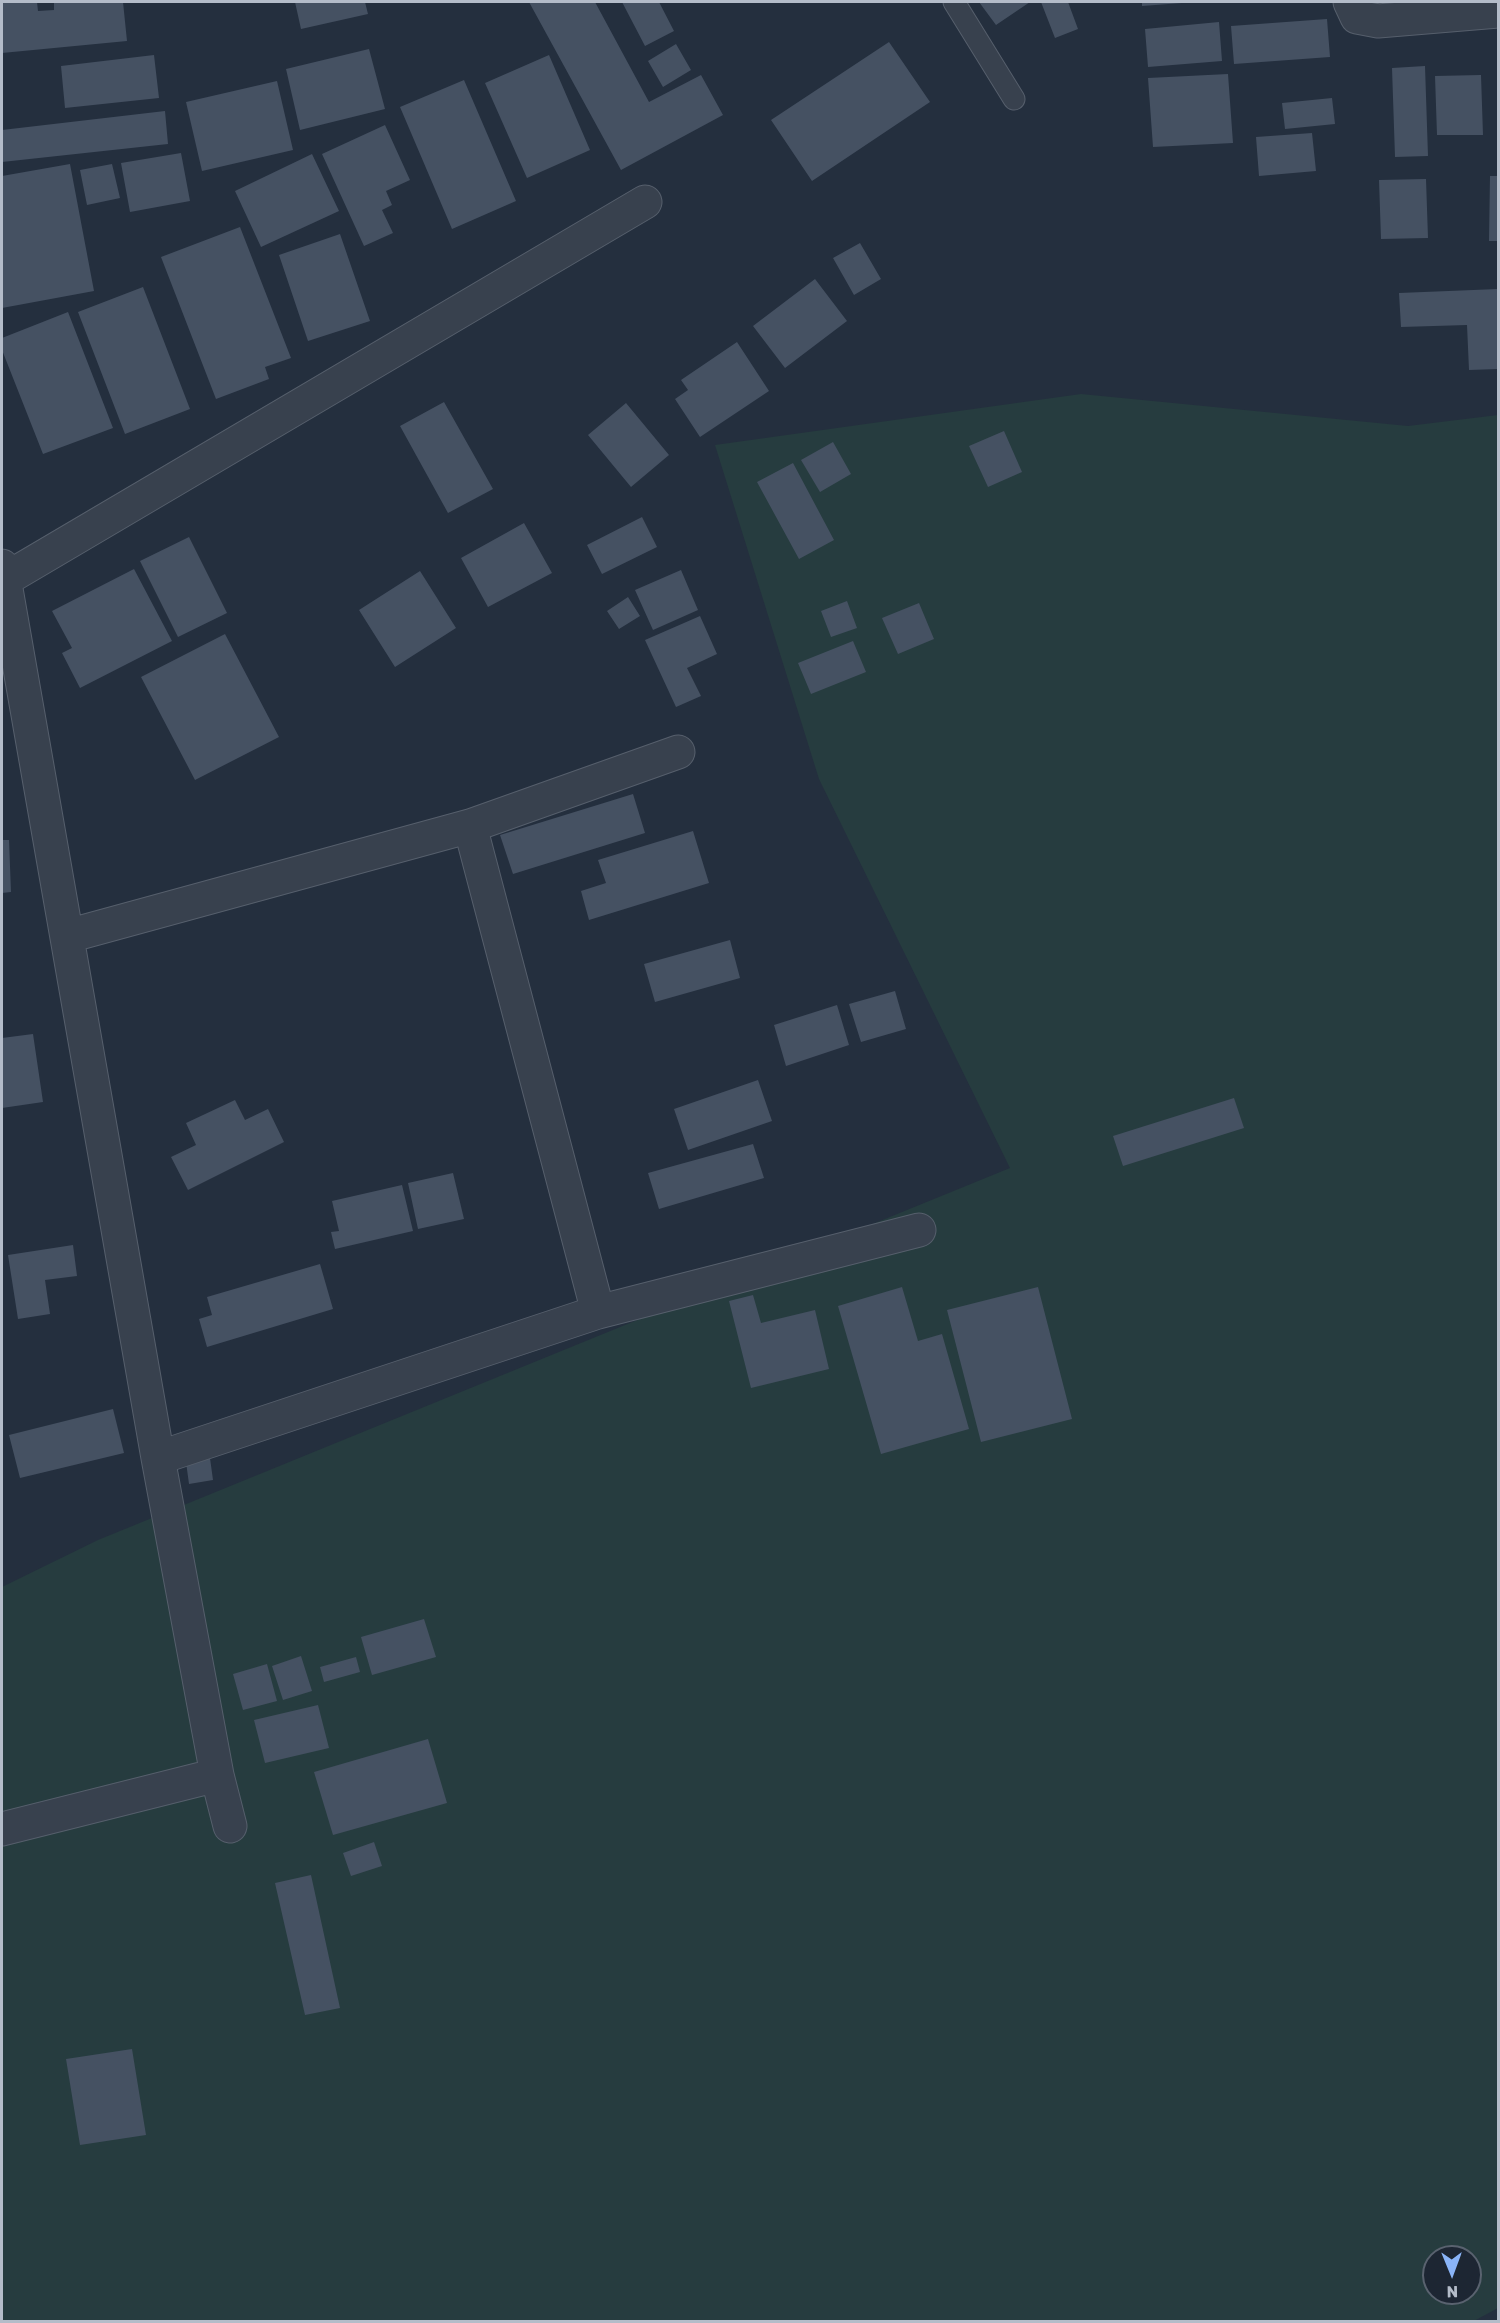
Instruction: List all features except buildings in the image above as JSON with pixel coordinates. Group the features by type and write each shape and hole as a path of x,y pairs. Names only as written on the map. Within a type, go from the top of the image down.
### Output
{"street":[{"path":"1350,2 1357,17 1378,21 1498,10"},
{"path":"230,1826 217,1775 158,1458 3,573 645,202"},
{"path":"68,936 470,826 678,752"},
{"path":"470,826 598,1312"},
{"path":"158,1458 598,1312 919,1230"},
{"path":"2,1829 217,1775"}],"lane":[{"path":"954,2 1014,99"}],"green space":[{"path":"1081,394 1408,426 1498,415 1498,2308 1472,2322 2,2322 2,1587 98,1540 1010,1168 819,779 715,445"}]}
